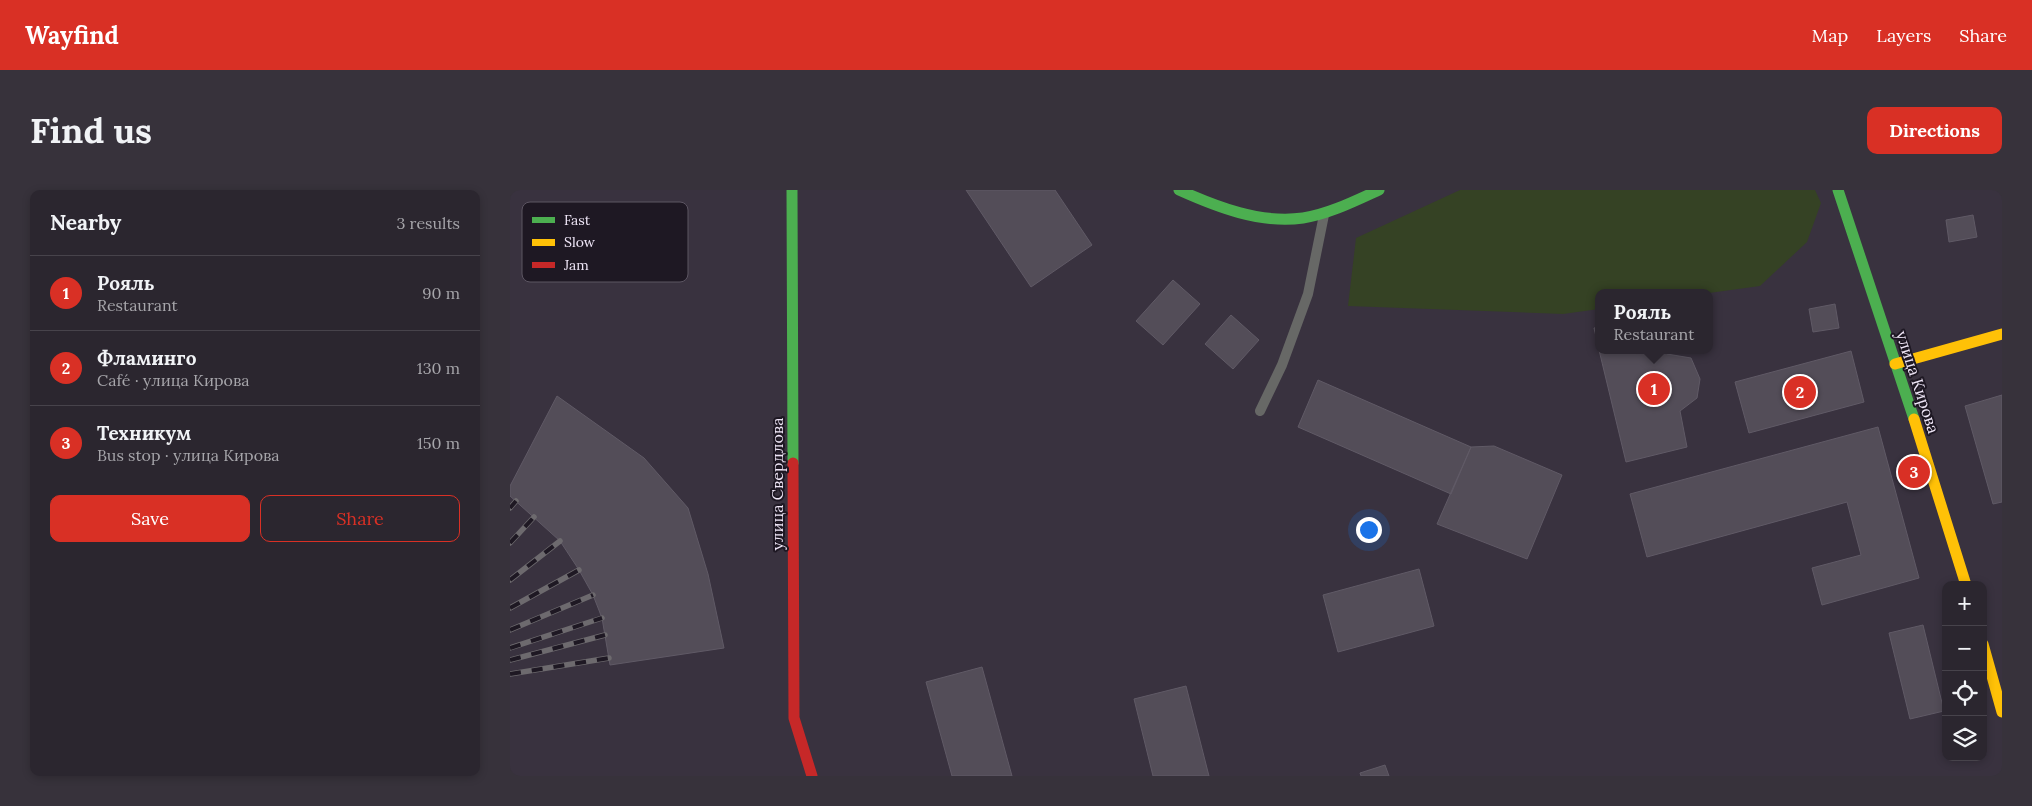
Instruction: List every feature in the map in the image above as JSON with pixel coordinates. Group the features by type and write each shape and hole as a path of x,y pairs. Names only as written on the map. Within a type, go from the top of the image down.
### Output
{"street":[{"name":"улица Свердлова","path":"792,190 794,718 812,776"},
{"path":"1178,190 1214,206 1252,215 1295,219 1324,211 1379,190"},
{"name":"улица Кирова","path":"1838,190 1965,581"},
{"path":"1895,364 2002,334"},
{"path":"1987,658 2002,712"}],"lane":[{"path":"1260,411 1282,365 1308,294 1324,211"}],"green space":[{"path":"1460,190 1815,190 1821,203 1807,242 1760,286 1713,292 1713,289 1595,289 1595,310 1563,314 1348,306 1356,238"}],"building":[{"path":"966,190 1055,190 1092,245 1031,287"},
{"path":"1973,215 1977,237 1949,242 1946,220"},
{"path":"1173,280 1200,304 1163,345 1136,321"},
{"path":"1835,304 1839,328 1813,332 1809,309"},
{"path":"1231,315 1259,340 1233,369 1205,344"},
{"path":"1851,351 1864,402 1749,433 1735,382"},
{"path":"1600,354 1667,354 1691,358 1700,379 1697,398 1680,411 1687,447 1626,462"},
{"path":"1318,380 1471,447 1451,494 1298,427"},
{"path":"2002,395 2002,502 1993,504 1965,406"},
{"path":"557,396 644,458 688,508 708,574 724,648 610,665 602,618 593,595 579,570 560,541 510,496 510,486"},
{"path":"1878,427 1919,578 1822,605 1812,568 1861,555 1847,502 1647,557 1630,494"},
{"path":"1494,446 1562,475 1527,559 1437,524 1471,447"},
{"path":"1419,569 1434,626 1338,652 1323,595"},
{"path":"1923,625 1942,703 1942,711 1910,719 1889,633"},
{"path":"982,667 1012,776 952,776 926,682"},
{"path":"1186,686 1209,776 1153,776 1134,699"},
{"path":"1385,765 1389,776 1361,776 1360,773"}],"railway":[{"path":"510,508 516,501"},
{"path":"510,543 534,517"},
{"path":"510,580 560,541"},
{"path":"510,608 579,570"},
{"path":"510,630 593,595"},
{"path":"510,648 602,618"},
{"path":"510,660 605,635"},
{"path":"510,674 609,658"}],"traffic: fast":[{"path":"792,190 793,463"},
{"path":"1179,190 1239,213 1271,219 1303,218 1322,213 1342,207 1379,190"},
{"path":"1838,190 1914,419"}],"traffic: slow":[{"path":"1895,364 2002,334"},
{"path":"1914,419 1965,581"},
{"path":"1987,658 2002,712"}],"traffic: jam":[{"path":"793,463 794,718 812,776"}],"place":[{"name":"Рояль","path":"1654,389"},
{"name":"Фламинго","path":"1800,392"},
{"name":"Техникум","path":"1914,472"}]}
